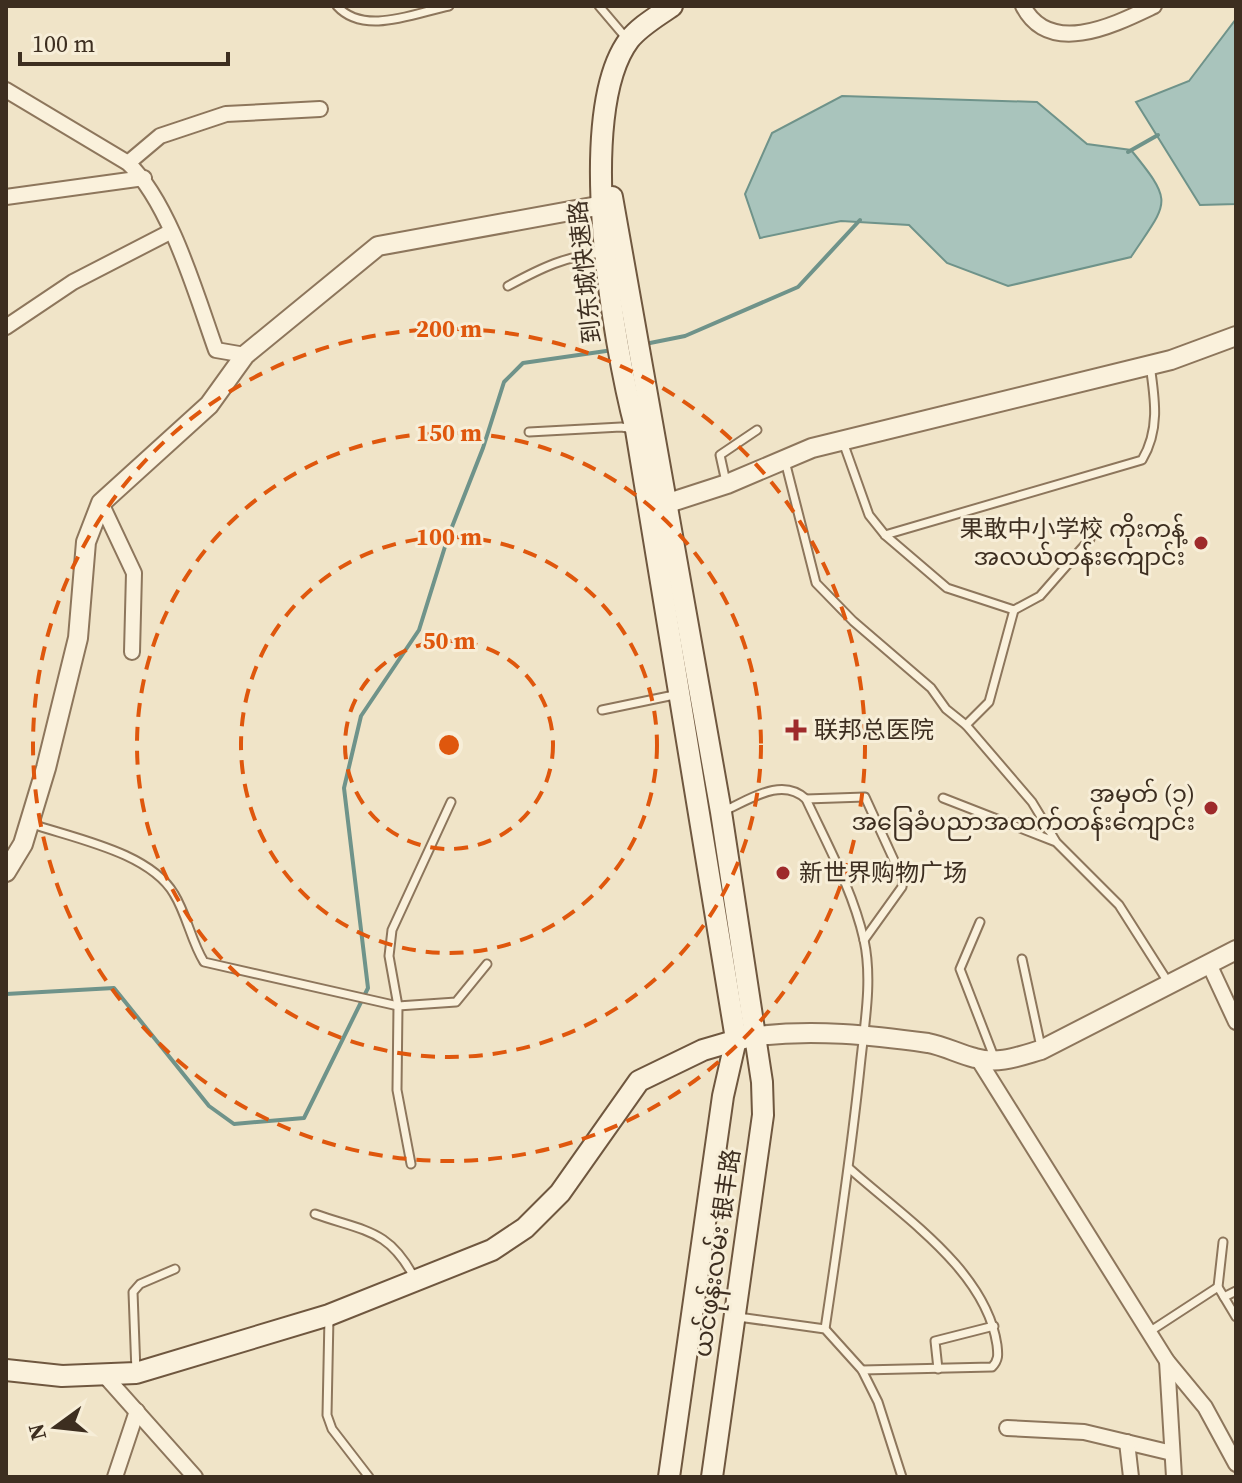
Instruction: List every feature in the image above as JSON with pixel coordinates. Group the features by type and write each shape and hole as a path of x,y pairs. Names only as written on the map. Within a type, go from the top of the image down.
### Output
{"main road":[{"name":"到东城快速路","path":"626,329 607,253 603,205 604,101 629,41 672,6"},
{"name":"到东城快速路","path":"602,151 626,329 625,388 659,507"},
{"path":"626,329 646,386 681,694 746,1037"},
{"path":"659,507 721,812 746,1037"},
{"path":"6,1370 105,1376 136,1373 329,1315 492,1250 525,1228 560,1193 639,1081 703,1050 746,1037"},
{"name":"ယင်ဖုန်းလမ်း 银丰路","path":"712,1477 763,1115 746,1037"},
{"name":"ယင်ဖုန်းလမ်း 银丰路","path":"669,1477 723,1096 746,1037"}],"street":[{"path":"1023,6 1043,29 1070,34 1106,28 1154,6"},
{"path":"6,90 128,163 144,178 170,232 216,350 245,355"},
{"path":"128,163 160,136 226,114 320,109"},
{"path":"6,197 144,178"},
{"path":"6,872 23,844 30,823 78,638 86,542 101,503 209,405 245,355 378,246 603,205"},
{"path":"6,327 73,282 170,232"},
{"path":"659,507 842,440 1150,365 1236,336"},
{"path":"101,503 134,573 132,652"},
{"path":"746,1037 799,1031 863,1034 934,1044 986,1060 1041,1050 1236,950"},
{"path":"1209,964 1236,1022"},
{"path":"986,1060 1149,1332 1167,1361 1205,1407 1236,1464"},
{"path":"1167,1361 1174,1477"},
{"path":"105,1376 195,1477"},
{"path":"115,1477 137,1411"},
{"path":"1007,1428 1084,1432 1172,1453"},
{"path":"1127,1442 1131,1477"}],"lane":[{"path":"337,6 358,22 449,6"},
{"path":"599,6 629,41"},
{"path":"508,286 575,254 607,253"},
{"path":"885,535 1142,460 1153,441 1156,404 1150,365"},
{"path":"529,432 621,427 636,430"},
{"path":"727,484 720,455 757,430"},
{"path":"842,440 869,515 885,535 947,588 1014,610 1040,596 1090,539"},
{"path":"784,459 816,583 844,613 931,688 946,709 966,725 1032,802 1056,842 1119,905 1170,985"},
{"path":"966,725 989,702 1014,610"},
{"path":"602,710 681,694"},
{"path":"721,812 780,787 797,790 806,799 843,878 864,940 868,970 863,1034 849,1168 825,1329"},
{"path":"806,799 865,797 903,880 902,887 864,940"},
{"path":"943,798 1056,842"},
{"path":"411,1164 397,1090 398,1006 389,956 392,930 451,802"},
{"path":"30,823 140,861 162,875 176,897 204,962 398,1006 456,1002 487,964"},
{"path":"980,922 960,969 986,1060"},
{"path":"1022,959 1041,1050"},
{"path":"849,1168 943,1253 977,1292 994,1326 998,1356 992,1367 862,1370"},
{"path":"315,1214 388,1240 399,1250 417,1282"},
{"path":"1223,1242 1218,1287 1236,1317"},
{"path":"136,1373 133,1292 140,1284 175,1269"},
{"path":"1149,1332 1218,1287"},
{"path":"1224,1297 1236,1291"},
{"path":"329,1315 327,1415 332,1429 369,1477"},
{"path":"735,1317 825,1329 862,1370 882,1411 902,1477"},
{"path":"938,1369 935,1341 994,1326"}],"water":[{"path":"1236,19 1236,204 1200,205 1136,102 1189,81"},
{"path":"842,96 1037,102 1087,144 1131,150 1160,193 1159,213 1131,257 1008,286 947,263 909,225 841,221 760,238 745,194 772,133"}],"waterway":[{"path":"1128,152 1158,135"},
{"path":"645,344 685,336 798,287 860,220"},
{"path":"6,994 114,988 209,1106 234,1124 304,1118 368,988 344,788 361,716 419,630 448,537 483,448 504,382 523,363 613,350"}],"place":[{"name":"果敢中小学校 ကိုးကန့် အလယ်တန်းကျောင်း","path":"1201,543"},
{"name":"联邦总医院","path":"796,730"},
{"name":"အမှတ် (၁) အခြေခံပညာအထက်တန်းကျောင်း","path":"1211,808"},
{"name":"新世界购物广场","path":"783,873"}]}
